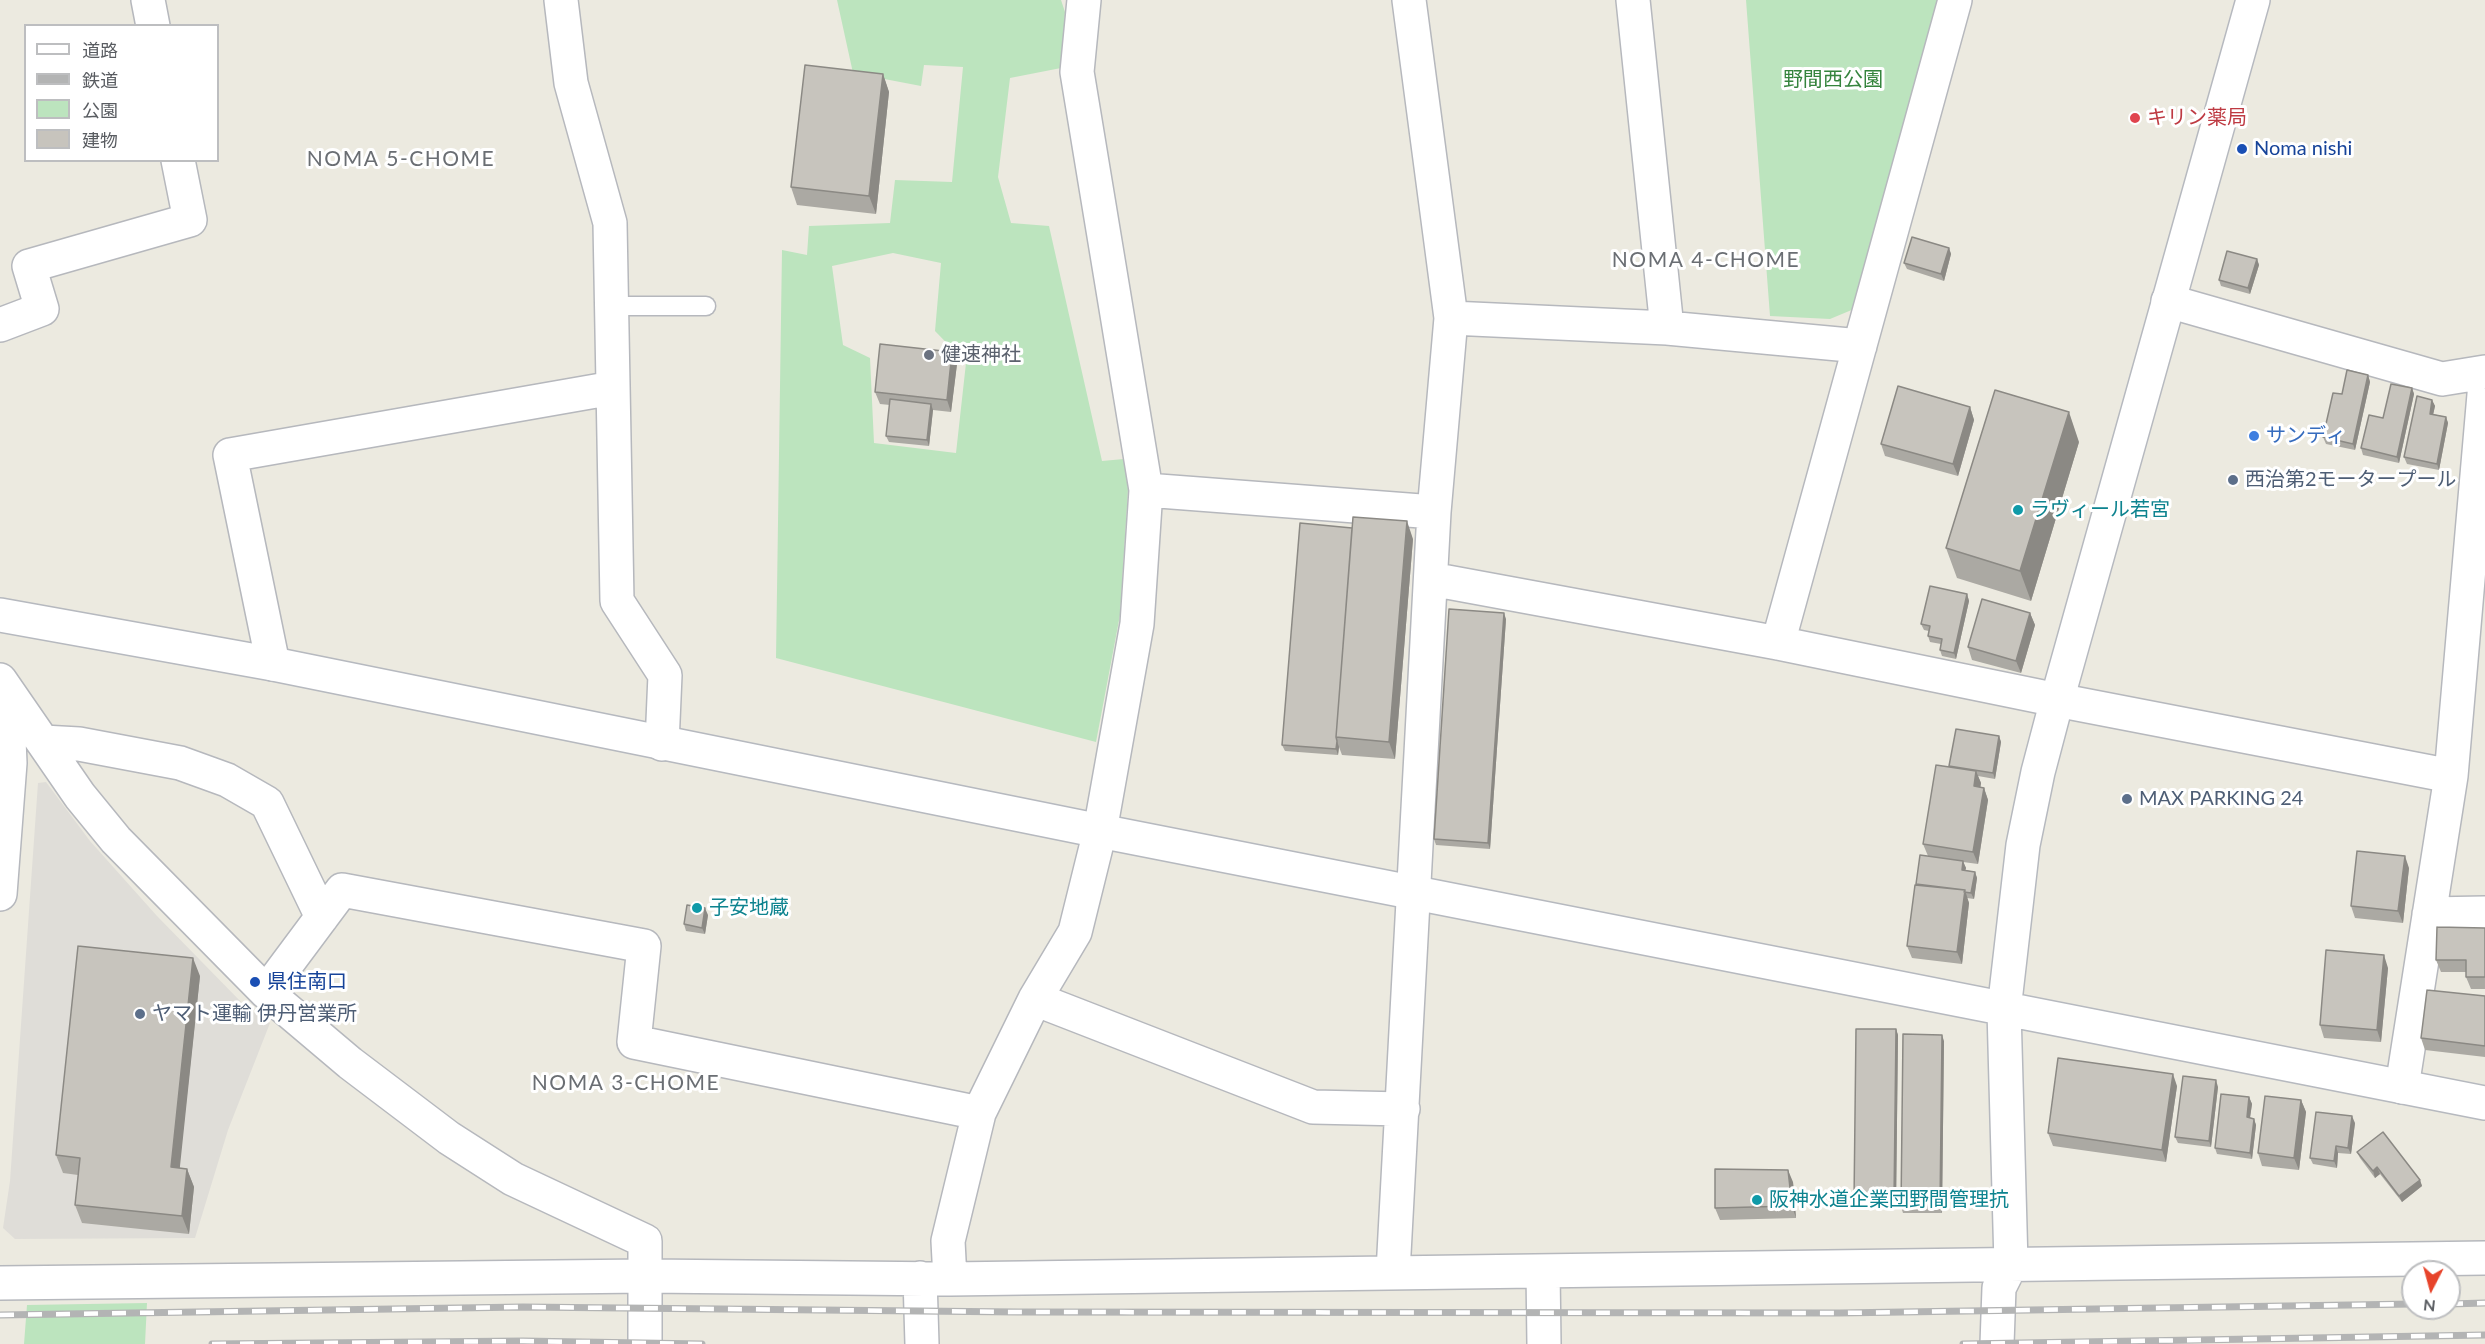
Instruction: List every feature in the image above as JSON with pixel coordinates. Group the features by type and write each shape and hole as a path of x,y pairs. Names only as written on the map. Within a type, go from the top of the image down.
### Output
{"street":[{"path":"148,0 153,24"},
{"path":"561,0 571,83 610,224 617,601 665,675 663,744"},
{"path":"922,1344 935,1278 948,1242 979,1113 1035,999 1075,932 1100,831 1137,624 1146,490 1077,72 1084,0"},
{"path":"1393,1272 1434,512 1451,318 1409,0"},
{"path":"1633,0 1667,328"},
{"path":"1778,643 1955,0"},
{"path":"2018,1344 2021,1289 2011,1264 2004,1010 2023,845 2038,772 2057,700 2253,0"},
{"path":"0,325 42,309 29,266 190,220 178,162"},
{"path":"2168,301 2442,379 2485,372"},
{"path":"1451,318 1667,328 1860,346"},
{"path":"2402,1087 2451,776 2485,383"},
{"path":"273,664 230,455 613,388"},
{"path":"1146,490 1434,512"},
{"path":"1431,579 1778,643 2057,700 2451,776"},
{"path":"0,615 273,664 1100,831 2485,1103"},
{"path":"3,686 80,796 116,840 266,992 350,1063 449,1138 513,1179 645,1241 645,1344"},
{"path":"0,894 10,763 3,686"},
{"path":"43,742 79,744 180,763 227,780 267,803 322,917"},
{"path":"266,992 342,890 644,946 634,1041 979,1113"},
{"path":"2429,914 2485,913"},
{"path":"1035,999 1313,1107 1403,1109"},
{"path":"0,1283 646,1276 935,1278 2485,1258"},
{"path":"1997,1344 1999,1288 2011,1264"},
{"path":"1543,1271 1544,1344"}],"lane":[{"path":"613,306 705,306"}],"shaded area":[{"name":"ヤマト運輸 伊丹営業所","path":"46,782 90,841 157,916 245,1006 270,1023 228,1130 195,1238 15,1239 3,1228 10,1181 38,783"}],"green space":[{"name":"健速神社","path":"837,0 1061,0 1065,12 1061,68 1010,78 998,177 1011,223 1049,226 1102,461 1124,459 1128,490 1120,615 1096,742 776,658 782,250 807,255 809,226 890,223 895,180 952,182 963,67 924,65 921,86 853,73","holes":["893,253 941,263 935,331 966,363 956,453 874,443 870,358 843,345 832,266"]},
{"name":"野間西公園","path":"1746,0 1938,0 1854,309 1830,319 1770,316"},
{"path":"147,1303 145,1344 24,1344 27,1305"}],"building":[{"path":"805,65 883,74 869,196 791,187"},
{"path":"1912,237 1949,248 1941,274 1904,263"},
{"path":"2227,251 2257,259 2248,288 2219,280"},
{"path":"880,344 952,352 947,400 875,392"},
{"path":"2347,370 2368,375 2353,444 2323,437 2333,393 2342,394"},
{"path":"2391,384 2412,388 2397,457 2361,448 2369,415 2383,418"},
{"path":"1898,386 1970,407 1953,464 1881,444"},
{"name":"ラヴィール若宮","path":"1995,390 2069,412 2020,571 1946,548"},
{"path":"2417,396 2432,400 2430,414 2446,417 2437,464 2404,457"},
{"path":"890,399 931,404 927,440 886,436"},
{"path":"1353,517 1407,521 1389,742 1336,737"},
{"path":"1300,523 1352,528 1336,749 1282,745"},
{"path":"1930,586 1967,594 1954,653 1940,650 1942,639 1928,636 1930,626 1921,624"},
{"path":"1982,599 2030,613 2016,661 1968,647"},
{"path":"1449,609 1504,613 1488,843 1434,839"},
{"path":"1956,729 1999,736 1993,773 1949,766"},
{"path":"1936,765 1976,771 1974,786 1984,788 1973,852 1923,844"},
{"path":"2357,851 2405,856 2398,911 2351,906"},
{"path":"1920,855 1963,861 1962,870 1975,872 1971,893 1964,892 1965,890 1916,884"},
{"path":"1915,885 1965,890 1957,952 1907,946"},
{"path":"687,905 705,908 702,928 684,924"},
{"path":"2437,927 2485,928 2485,977 2466,977 2466,960 2436,960"},
{"path":"78,946 193,958 171,1167 187,1169 182,1216 75,1205 80,1158 56,1155"},
{"path":"2326,950 2384,955 2377,1030 2320,1025"},
{"path":"2427,990 2485,996 2485,1046 2421,1038"},
{"path":"1856,1029 1896,1029 1894,1201 1854,1201"},
{"path":"1903,1034 1942,1035 1940,1207 1901,1207"},
{"path":"2058,1058 2173,1074 2162,1150 2048,1133"},
{"path":"2183,1076 2216,1080 2209,1141 2175,1137"},
{"path":"2221,1094 2249,1097 2247,1117 2254,1119 2250,1153 2215,1148"},
{"path":"2265,1096 2301,1100 2294,1158 2258,1153"},
{"path":"2316,1112 2352,1116 2348,1148 2336,1146 2334,1161 2310,1158"},
{"path":"2383,1132 2420,1180 2399,1196 2377,1167 2373,1171 2357,1152"},
{"name":"阪神水道企業団野間管理抗","path":"1715,1169 1788,1170 1792,1206 1715,1208"}],"railway":[{"path":"2461,1304 2485,1303"},
{"path":"0,1315 523,1307 1018,1312 1839,1313 2401,1304"},
{"path":"1963,1344 2485,1335"},
{"path":"212,1344 523,1341 702,1344"}],"place":[{"name":"キリン薬局","path":"2135,118"},
{"name":"Noma nishi","path":"2242,149"},
{"name":"健速神社","path":"929,355"},
{"name":"サンディ","path":"2254,436"},
{"name":"西治第2モータープール","path":"2233,480"},
{"name":"ラヴィール若宮","path":"2018,510"},
{"name":"MAX PARKING 24","path":"2127,799"},
{"name":"子安地蔵","path":"697,908"},
{"name":"県住南口","path":"255,982"},
{"name":"ヤマト運輸 伊丹営業所","path":"140,1014"},
{"name":"阪神水道企業団野間管理抗","path":"1757,1200"}],"district":[{"name":"NOMA 5-CHOME","path":"401,159"},
{"name":"NOMA 4-CHOME","path":"1706,260"},
{"name":"NOMA 3-CHOME","path":"626,1083"}]}
